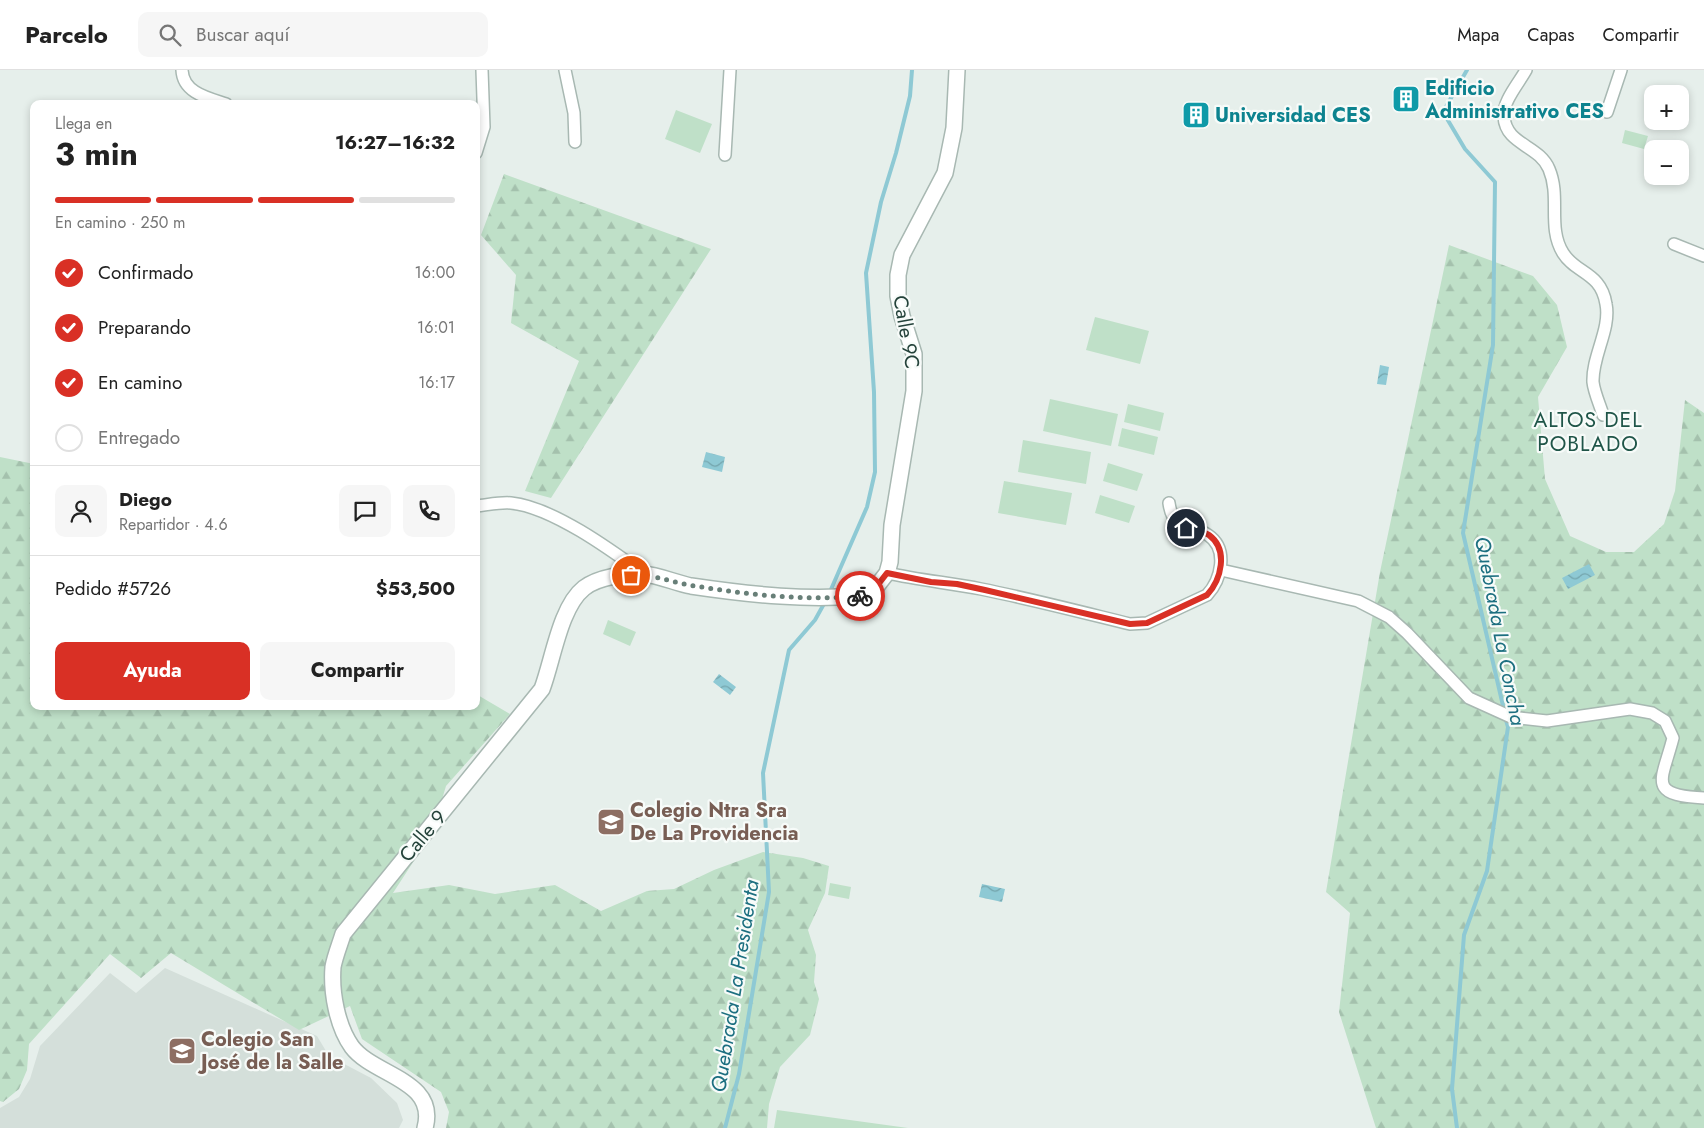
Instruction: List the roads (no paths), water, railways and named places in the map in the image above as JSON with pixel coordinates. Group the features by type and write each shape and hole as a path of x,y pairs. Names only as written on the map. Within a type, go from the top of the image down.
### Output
{"street":[{"path":"182,70 182,76 188,86 199,95 214,100"},
{"path":"480,140 484,127 482,70"},
{"path":"565,70 574,113 575,142"},
{"path":"725,155 730,70"},
{"name":"Calle 9C","path":"887,573 890,562 892,525 914,391 914,354 902,316 898,296 898,275 902,254 945,173 954,128 956,70"},
{"path":"1526,70 1506,104 1503,116 1506,131 1514,139 1540,156 1549,169 1555,202 1554,234 1564,255 1596,280 1603,292 1606,317 1593,382 1603,415"},
{"path":"1607,112 1621,70"},
{"path":"1674,244 1704,256"},
{"path":"887,573 931,582 957,584 1130,624 1147,623 1207,595 1214,587 1221,570 1221,560 1217,546 1208,535 1186,528 1175,520 1170,512 1169,502"},
{"path":"480,506 511,503 548,514 612,551 644,574"},
{"path":"1221,570 1358,601 1389,617 1469,698 1511,717 1547,721 1630,710 1652,713 1665,721 1673,738 1660,777 1664,789 1670,794 1704,798"},
{"name":"Calle 9","path":"424,1128 426,1111 424,1100 417,1090 364,1058 352,1047 340,1021 334,992 334,966 342,934 542,689 551,666 562,620 584,588 619,576 644,574 681,584 743,594 805,599 837,598 870,595 887,573"}],"water":[{"path":"1380,365 1389,367 1386,385 1377,384"},
{"path":"706,452 725,457 722,472 702,467"},
{"path":"1589,564 1595,575 1568,589 1562,578"},
{"path":"719,674 736,687 730,695 713,682"},
{"path":"982,884 1005,889 1002,902 979,897"}],"waterway":[{"name":"Quebrada La Presidenta","path":"829,594 867,507 875,472 874,392 866,273 881,202 896,153 910,96 912,70"},
{"name":"Quebrada La Concha","path":"1467,70 1443,112 1465,149 1495,182 1493,345 1463,533 1504,710"},
{"name":"Quebrada La Presidenta","path":"725,1128 739,1074 769,892 763,773 789,650 815,620 825,602"},
{"name":"Quebrada La Concha","path":"1457,1128 1452,1089 1464,935 1487,871 1508,727 1505,717"}],"place":[{"name":"Edificio Administrativo CES","path":"1406,99"},
{"name":"Universidad CES","path":"1196,115"},
{"name":"Colegio Ntra Sra De La Providencia","path":"611,822"},
{"name":"Colegio San José de la Salle","path":"182,1051"}],"district":[{"name":"ALTOS DEL POBLADO","path":"1588,432"}]}
